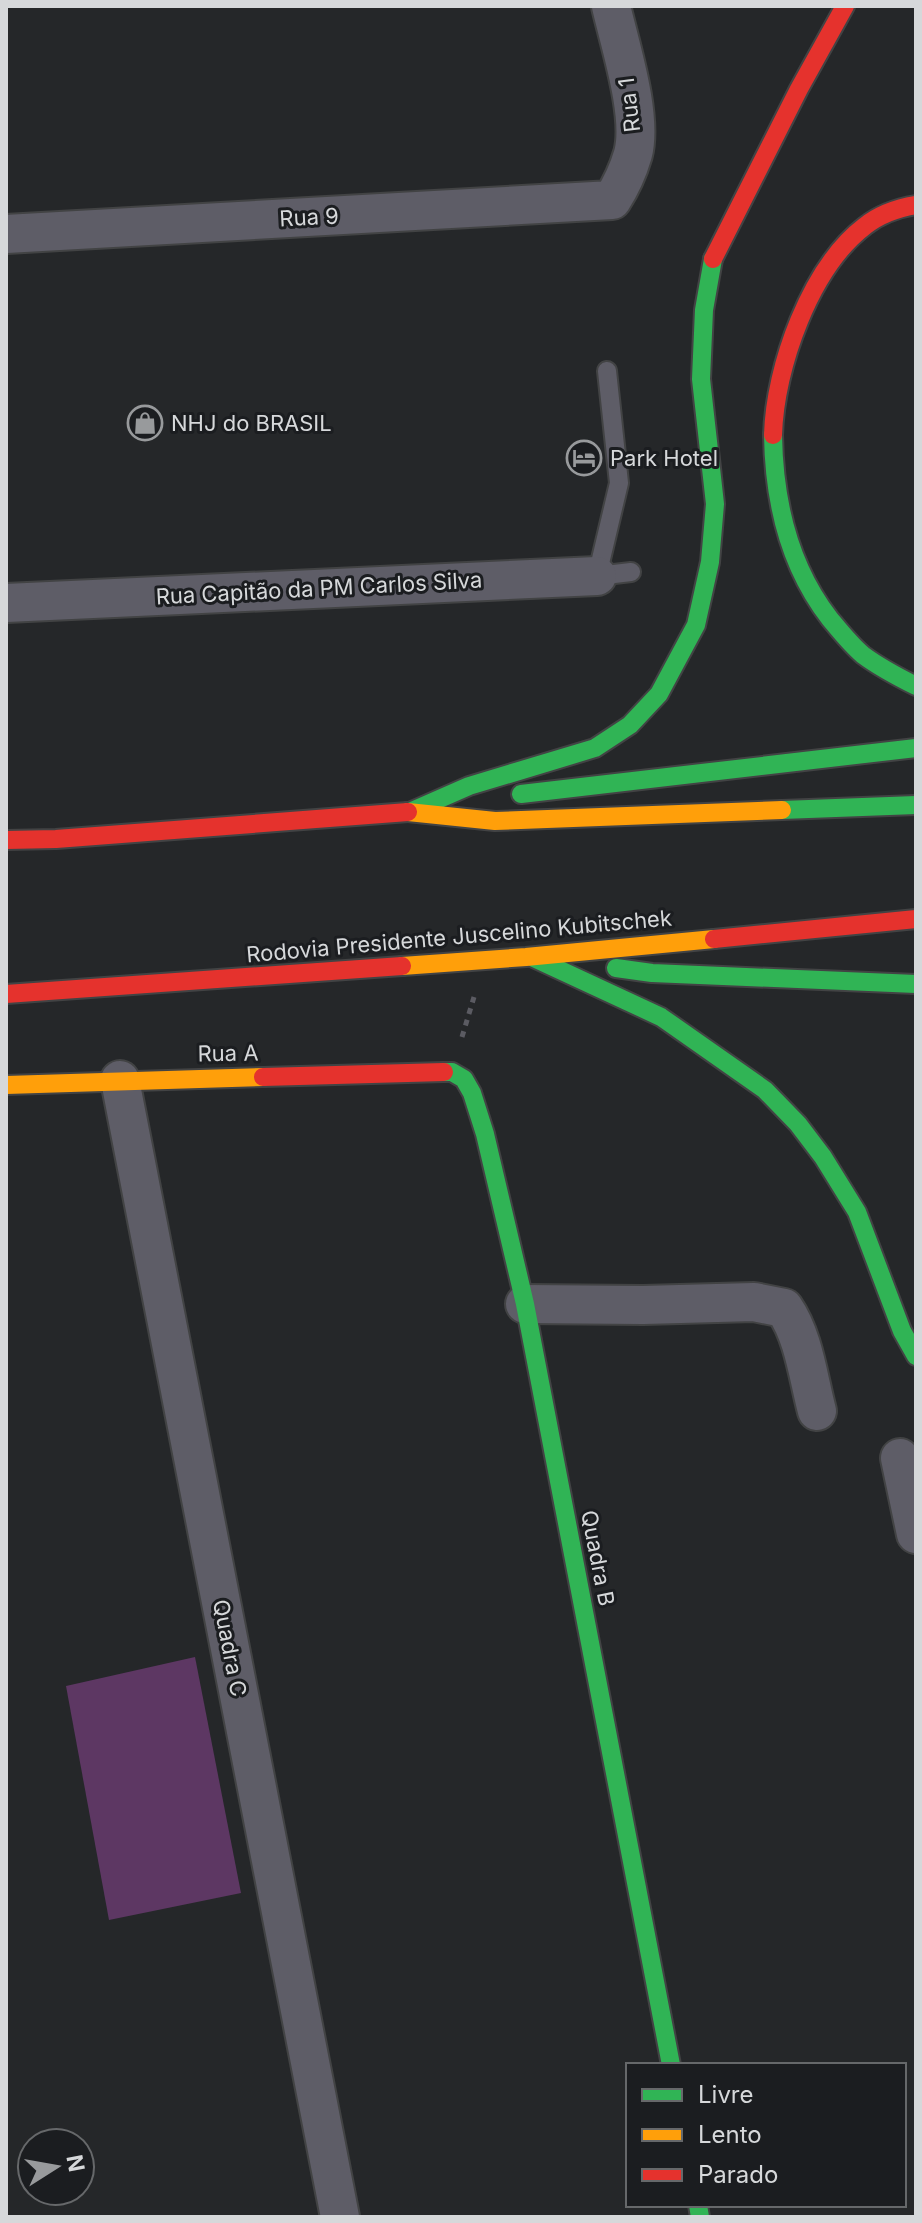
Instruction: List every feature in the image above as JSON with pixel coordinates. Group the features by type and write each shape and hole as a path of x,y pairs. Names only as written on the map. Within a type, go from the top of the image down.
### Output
{"main road":[{"path":"408,812 469,786 595,748 630,725 659,694 696,625 710,562 715,504 701,379 704,310 714,256 845,6"},
{"path":"916,205 884,214 861,228 840,251 817,286 786,358 776,395 773,437 775,479 783,521 798,568 818,601 861,652 916,686"},
{"path":"6,840 56,839 408,812 497,797 916,748"},
{"path":"408,812 495,821 916,805"},
{"name":"Rodovia Presidente Juscelino Kubitschek","path":"6,994 530,957 916,919"},
{"path":"530,957 652,973 916,984"},
{"path":"530,957 661,1017 765,1090 798,1124 857,1212 902,1331 916,1356"},
{"name":"Rua A","path":"6,1085 452,1072"},
{"name":"Quadra B","path":"452,1072 464,1079 472,1093 485,1134 525,1304 671,2063"}],"street":[{"name":"Rua 1","path":"611,6 631,94 634,126 634,152 623,182 612,200"},
{"name":"Rua 9","path":"6,234 612,200"},
{"name":"Rua Capitão da PM Carlos Silva","path":"6,603 614,574"},
{"name":"Quadra C","path":"120,1080 340,2217"},
{"path":"525,1304 754,1302 784,1308 797,1335 817,1411"},
{"path":"900,1458 916,1534"}],"lane":[{"path":"607,371 619,483 614,574"}],"path":[{"path":"452,1072 485,959"}],"shaded area":[{"path":"195,1657 241,1893 109,1920 66,1686"}],"traffic: fast":[{"path":"412,811 469,786 595,748 630,725 659,694 696,625 710,562 715,504 701,379 704,310 713,259"},
{"path":"773,435 780,508 804,577 830,619 863,655 916,686"},
{"path":"521,794 916,748"},
{"path":"782,810 916,805"},
{"path":"534,958 661,1017 765,1090 798,1124 857,1212 902,1331 916,1356"},
{"path":"616,968 652,973 916,984"},
{"path":"444,1072 452,1072 464,1079 472,1093 485,1134 525,1304 671,2063"},
{"path":"698,2207 700,2217"}],"traffic: slow":[{"path":"408,812 495,821 782,810"},
{"path":"402,966 714,939"},
{"path":"6,1085 263,1077"}],"traffic: jam":[{"path":"713,259 845,6"},
{"path":"773,435 775,408 788,350 812,293 828,267 845,244 865,226 889,212 916,205"},
{"path":"6,840 56,839 408,812"},
{"path":"714,939 916,919"},
{"path":"6,994 402,966"},
{"path":"263,1077 444,1072"}],"place":[{"name":"NHJ do BRASIL","path":"145,423"},
{"name":"Park Hotel","path":"584,458"}]}
